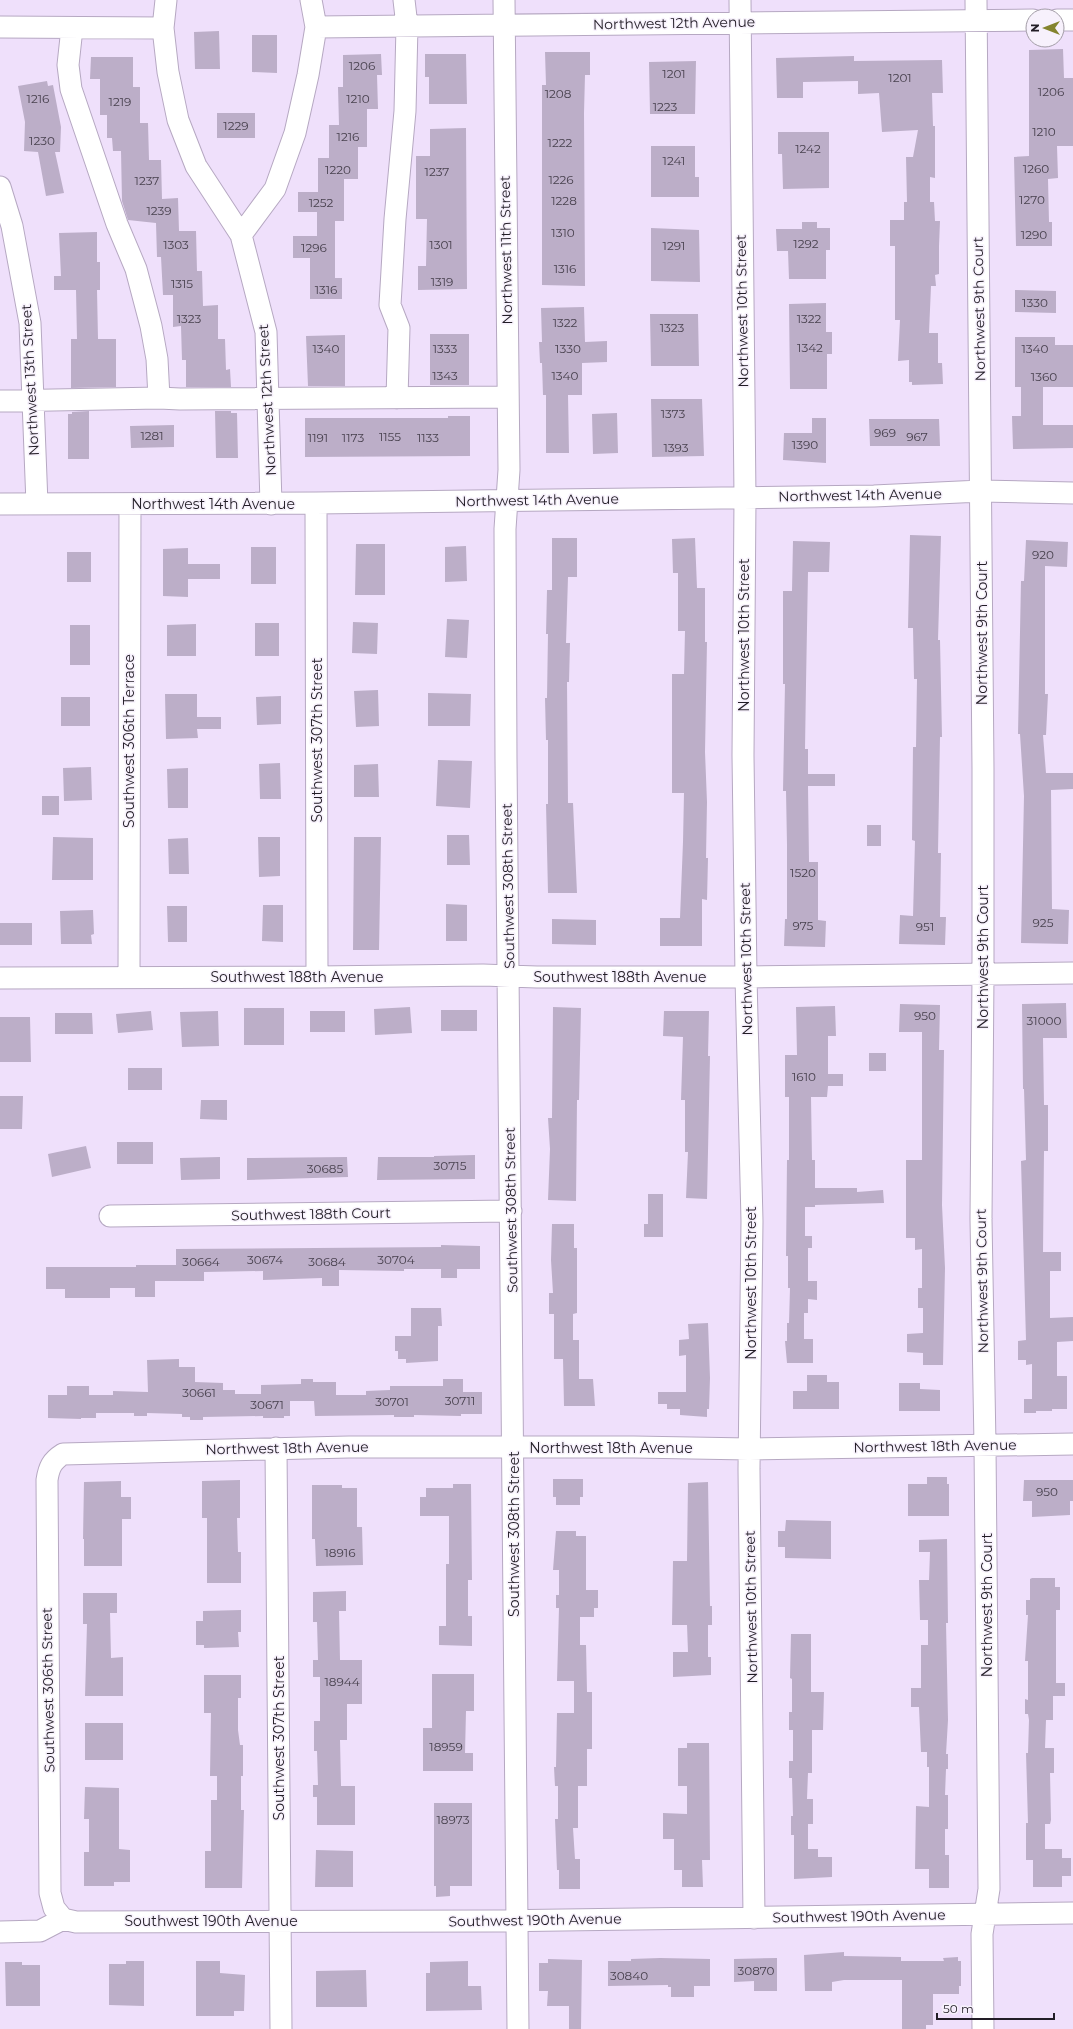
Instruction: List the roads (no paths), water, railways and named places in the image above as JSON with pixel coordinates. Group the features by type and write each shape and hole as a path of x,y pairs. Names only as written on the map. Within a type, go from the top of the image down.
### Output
{"street":[{"name":"Northwest 12th Street","path":"166,0 163,28 168,72 178,120 196,166 241,235 266,332 271,504"},
{"path":"241,235 275,189 295,133 308,75 316,27 311,0"},
{"path":"397,398 399,328 390,305 395,220 405,111 407,26 404,0"},
{"name":"Northwest 11th Street","path":"504,0 508,397 507,500"},
{"name":"Northwest 10th Street","path":"740,0 745,498 743,756 746,977 752,1221 749,1449 754,1918"},
{"name":"Northwest 9th Court","path":"976,0 981,492 983,975 981,1219 986,1445 989,1881 986,1914 982,1934 983,2029"},
{"name":"Northwest 12th Avenue","path":"316,27 1025,20"},
{"path":"0,27 163,28"},
{"path":"72,28 68,66 71,88 117,224 136,269 151,326 156,359 159,398"},
{"name":"Northwest 13th Street","path":"0,187 12,226 30,323 37,504"},
{"path":"0,401 159,398 268,399 508,397"},
{"name":"Northwest 14th Avenue","path":"0,504 316,504 507,500 874,496 981,492 1073,493"},
{"name":"Southwest 308th Street","path":"507,500 505,552 517,1920"},
{"name":"Southwest 306th Terrace","path":"129,977 130,504"},
{"name":"Southwest 307th Street","path":"316,504 317,977"},
{"name":"Southwest 188th Avenue","path":"0,978 509,976 746,977 1073,973"},
{"name":"Southwest 188th Court","path":"110,1216 511,1211"},
{"name":"Northwest 18th Avenue","path":"55,1459 63,1454 74,1452 276,1448 634,1447 749,1449 1073,1444"},
{"name":"Southwest 307th Street","path":"276,1448 281,2029"},
{"name":"Southwest 306th Street","path":"55,1459 49,1467 46,1480 50,1892 54,1908 63,1919"},
{"name":"Southwest 190th Avenue","path":"63,1919 76,1922 517,1920 1073,1913"},
{"path":"0,1932 40,1931 63,1919"},
{"path":"517,1920 518,2029"}]}
